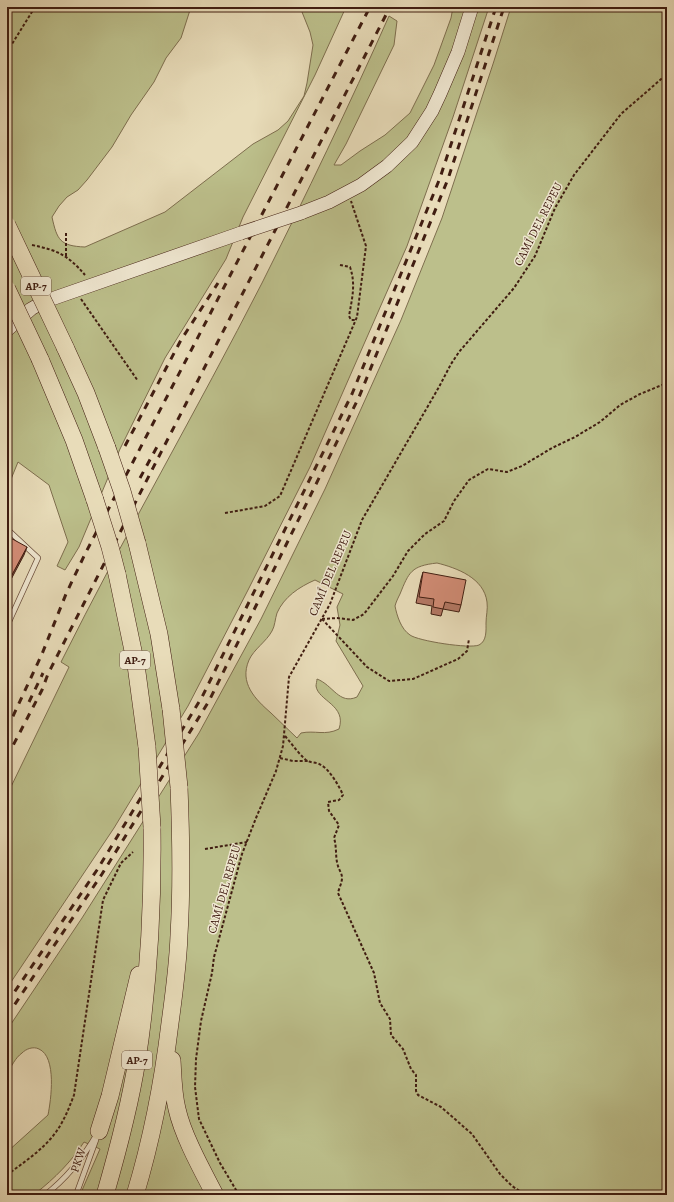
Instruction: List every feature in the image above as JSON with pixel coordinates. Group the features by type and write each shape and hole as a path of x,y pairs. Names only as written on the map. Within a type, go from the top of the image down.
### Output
{"highway":[{"name":"AP-7","path":"7,225 86,393 122,491 137,543 159,634 171,709 179,787 181,834 179,936 175,986 161,1085 135,1195"},
{"name":"AP-7","path":"7,289 40,359 74,440 110,547 136,665 147,747 152,827 153,874 152,922 148,976 137,1061 119,1145 105,1195"},
{"path":"99,1131 110,1096 152,922"},
{"path":"168,1036 177,1110 182,1126 215,1195"}],"street":[{"path":"7,330 20,318 43,302 301,213 329,202 375,176 401,154 412,142 432,111 458,52 469,8"}],"lane":[{"path":"7,401 9,462 7,468"},
{"path":"7,529 38,558 7,626"},
{"path":"45,1195 67,1176 86,1153 99,1131"},
{"name":"PKW","path":"76,1195 99,1131"}],"path":[{"path":"7,52 35,7"},
{"name":"CAMÍ DEL REPEU","path":"239,1195 220,1162 199,1119 195,1074 201,1021 212,973 214,956 247,842 280,758 285,735 288,677 330,604 362,520 451,364 459,352 521,278 535,256 549,220 561,197 581,165 621,114 667,74"},
{"path":"225,513 265,506 280,496 356,320 366,246 348,192"},
{"path":"667,226 665,239 667,244"},
{"path":"66,233 66,256"},
{"path":"27,244 61,253 66,256 75,263 88,278 91,285"},
{"path":"340,265 350,267 352,273 354,280 349,316 351,320 356,320"},
{"path":"75,290 100,324 138,381"},
{"path":"322,619 337,618 353,620 364,614 393,576 408,551 425,534 444,521 454,501 469,480 488,469 507,472 522,466 600,422 620,405 640,394 667,383"},
{"path":"322,619 367,667 389,681 413,679 458,659 467,651 469,639"},
{"path":"285,735 296,750 308,761"},
{"path":"280,758 321,764 334,779 343,795 339,800 328,802 329,811 339,825 334,838 338,866 342,880 338,893 374,973 380,1003 390,1019 391,1035 403,1049 411,1069 416,1075 416,1091 418,1094 441,1107 472,1134 500,1174 512,1186 526,1195"},
{"path":"204,849 247,842"},
{"path":"7,1175 35,1154 56,1132 66,1115 74,1095 103,900 121,863 133,852"}],"green space":[{"path":"7,7 191,7 181,38 166,58 154,82 131,115 112,147 87,180 78,190 67,197 52,217 56,231 61,240 70,245 85,247 165,212 253,144 278,130 288,121 304,96 313,45 310,32 300,7 346,7 315,75 243,217 226,259 165,358 120,449 79,547 65,570 57,566 68,542 49,485 18,462 7,489"},
{"path":"453,7 489,7 453,117 407,246 310,467 188,706 114,828 7,988 7,795 69,667 61,662 85,614 262,283 327,150 389,16 397,21 394,45 346,144 334,165 341,165 385,135 410,113 434,65 451,18"},
{"path":"511,7 667,7 667,1195 80,1195 100,1149 84,1142 74,1156 50,1182 36,1193 33,1195 7,1195 7,1152 48,1115 51,1090 51,1069 45,1054 39,1049 32,1048 28,1049 15,1060 7,1073 7,1030 82,918 199,733 261,619 325,489 401,320 442,218","holes":["437,563 461,571 481,586 485,594 487,605 485,638 479,645 466,646 423,640 410,635 402,626 395,606 406,580 416,568","315,580 343,594 337,607 340,625 336,641 363,686 357,697 351,699 341,696 317,679 316,686 318,691 339,714 339,729 325,733 301,733 297,738 254,696 247,683 246,668 251,656 267,639 272,631 280,607 288,597 298,589"]}],"building":[{"path":"7,536 27,547 7,584"},
{"path":"423,572 466,580 461,605 445,602 443,609 433,607 434,599 419,597"}],"railway":[{"path":"7,729 42,654 66,594 85,554 370,7"},
{"path":"7,757 133,507 390,7"},
{"path":"7,1003 97,870 202,697 352,394 440,178 496,7"},
{"path":"7,1016 102,874 209,701 359,397 448,179 504,7"},
{"path":"125,446 181,340 218,283"},
{"path":"140,478 158,445"},
{"path":"29,702 43,673"}]}
